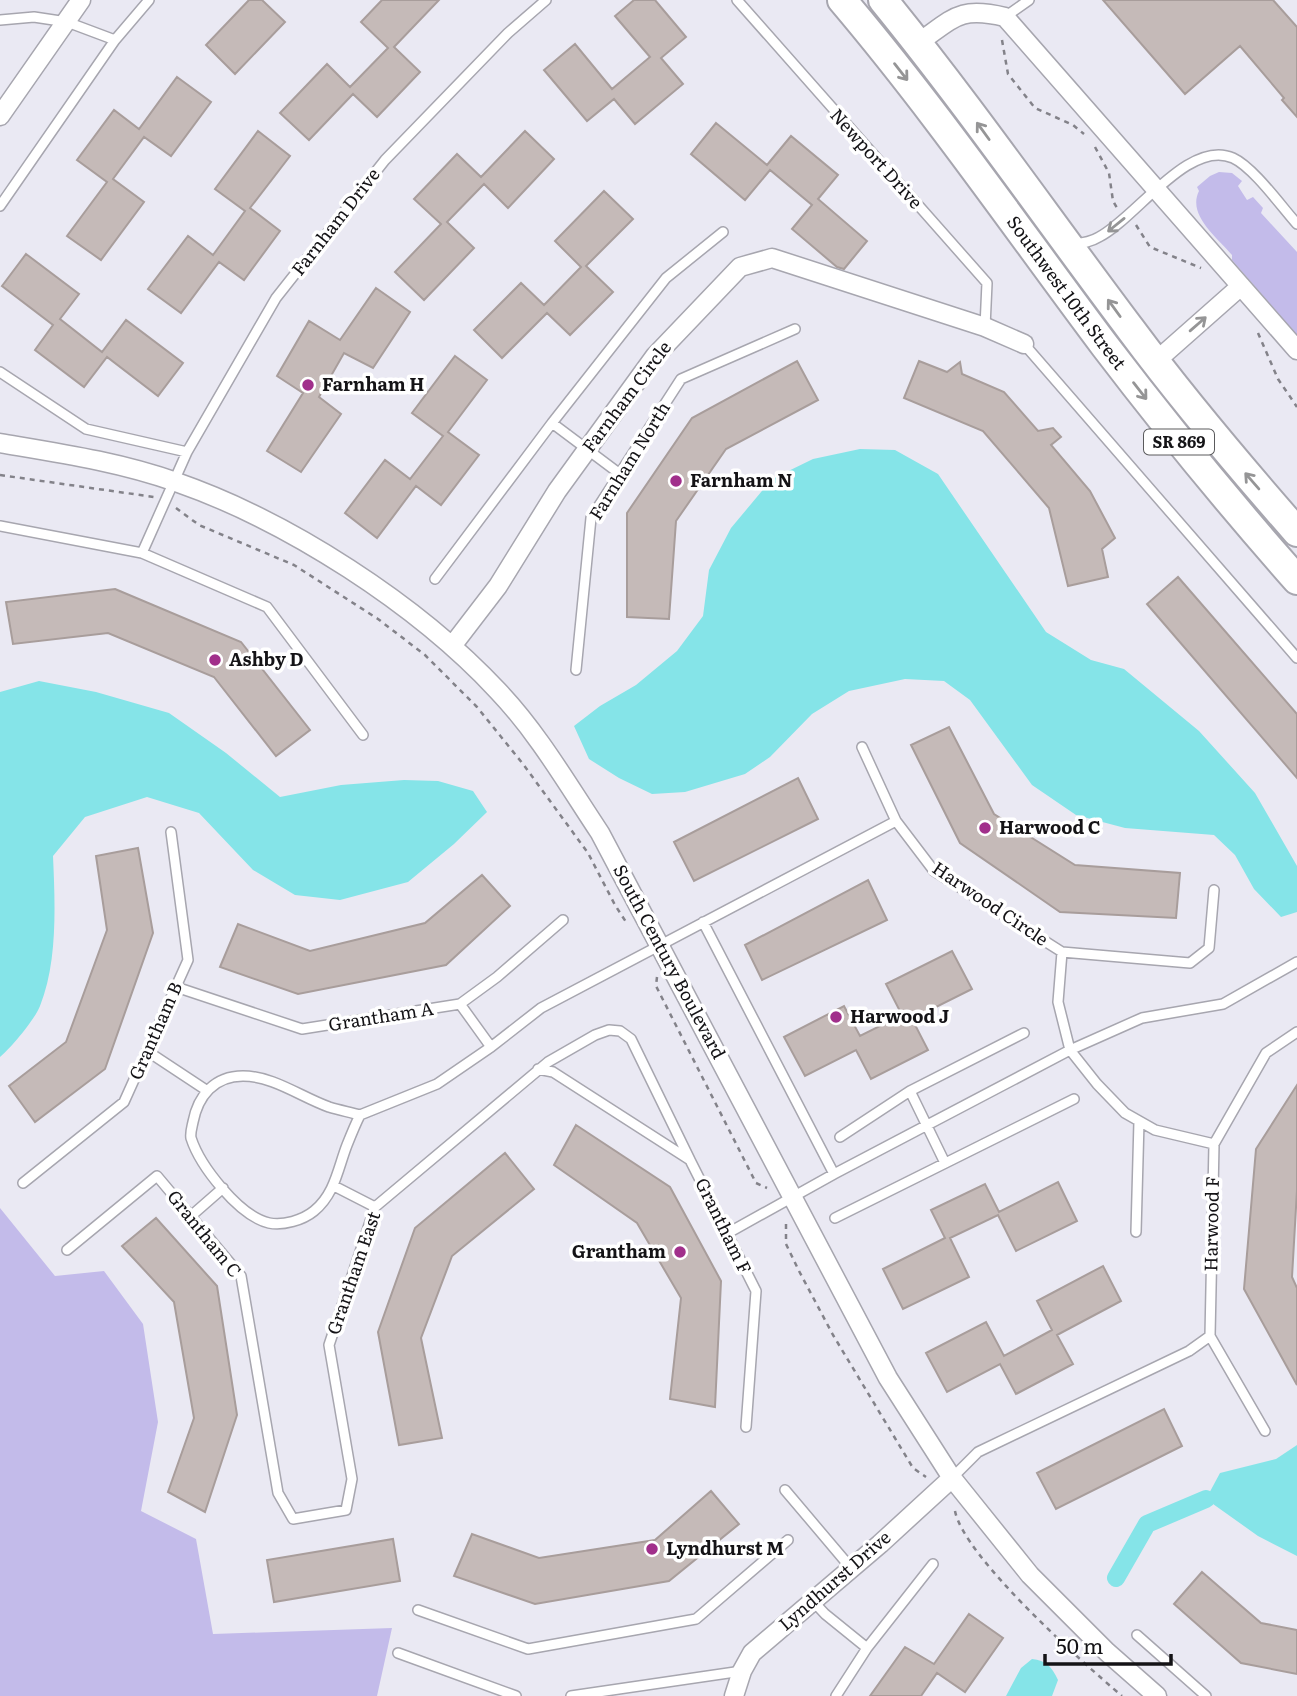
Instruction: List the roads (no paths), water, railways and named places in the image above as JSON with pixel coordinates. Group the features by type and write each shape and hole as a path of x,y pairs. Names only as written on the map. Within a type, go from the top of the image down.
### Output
{"main road":[{"name":"Southwest 10th Street","path":"842,0 929,107 1180,442 1297,580"},
{"path":"853,0 882,24 918,43"},
{"name":"Southwest 10th Street","path":"883,0 918,43 1155,362 1297,532"},
{"path":"1070,298 1119,343 1155,362"}],"street":[{"path":"0,116 81,0"},
{"path":"918,43 962,12 988,13 1002,24 1157,190 1297,350"},
{"name":"Farnham Circle","path":"452,646 498,586 557,491 655,356 740,267 772,258 985,327 1024,344"},
{"path":"1155,362 1241,286"},
{"name":"South Century Boulevard","path":"0,443 80,457 173,481 255,515 351,569 452,646 499,692 547,753 600,833 888,1378 952,1478 1031,1575 1107,1652 1157,1696"},
{"name":"Lyndhurst Drive","path":"734,1696 742,1671 752,1653 952,1478"}],"lane":[{"path":"0,206 115,40 149,0"},
{"name":"Farnham Drive","path":"142,553 187,452 276,298 377,171 508,33 546,0"},
{"name":"Newport Drive","path":"737,0 987,283 985,327"},
{"path":"1002,24 1029,0"},
{"path":"0,20 34,17 67,22 115,40"},
{"path":"1068,245 1089,242 1100,237 1185,167 1210,155 1232,157 1246,167 1297,224"},
{"path":"435,579 552,423 666,278 723,232"},
{"name":"Farnham North","path":"576,670 592,518 681,379 795,330"},
{"path":"1024,344 1297,658"},
{"path":"0,372 86,429 187,452"},
{"path":"552,423 620,474"},
{"path":"0,526 142,553 267,607 363,735"},
{"name":"Harwood Circle","path":"862,747 896,821 934,871 1062,952 1058,1002 1070,1050"},
{"path":"360,1115 346,1145 334,1186 314,1211 290,1223 268,1223 246,1212 202,1161 190,1135 196,1108 206,1090 224,1080 242,1076 259,1079 328,1107 360,1115 437,1084 491,1047 541,1007 896,821"},
{"name":"Grantham B","path":"23,1183 124,1102 188,960 171,832"},
{"path":"1062,952 1190,963 1209,948 1214,890"},
{"name":"Grantham A","path":"176,987 302,1030 460,1004 497,977 563,920"},
{"path":"703,922 834,1174"},
{"path":"728,1233 1070,1050 1142,1018 1223,1004 1297,962"},
{"path":"460,1004 491,1047"},
{"name":"Grantham East","path":"278,1493 293,1519 346,1510 352,1479 329,1345 375,1207 538,1069 595,1035 609,1030 620,1031 631,1039 690,1160"},
{"name":"Harwood F","path":"1210,1336 1214,1143 1266,1053 1297,1032"},
{"path":"840,1137 910,1091 1024,1033"},
{"path":"1070,1050 1125,1113 1155,1130 1214,1143"},
{"path":"147,1051 206,1090"},
{"name":"Grantham F","path":"538,1069 553,1072 690,1160 756,1291 746,1427"},
{"path":"910,1091 944,1163"},
{"path":"835,1218 1074,1099"},
{"path":"1136,1232 1139,1121"},
{"name":"Grantham C","path":"67,1250 157,1176 241,1276 278,1493"},
{"path":"334,1186 375,1207"},
{"path":"191,1216 223,1188"},
{"path":"952,1478 978,1452 1189,1351 1210,1336 1265,1431"},
{"path":"785,1490 851,1568"},
{"path":"418,1610 528,1649 696,1619 788,1540"},
{"path":"836,1696 867,1648 933,1564"},
{"path":"812,1600 867,1648"},
{"path":"1137,1635 1206,1696"},
{"path":"398,1653 516,1696"},
{"path":"571,1696 742,1671"}],"water":[{"path":"860,449 895,450 938,474 1046,632 1091,660 1124,669 1199,731 1255,793 1297,866 1297,912 1281,917 1254,889 1235,855 1214,835 1125,828 1076,815 1032,785 970,700 944,681 905,679 849,691 812,714 770,757 745,774 685,792 652,794 589,759 574,726 600,706 636,685 677,651 703,616 709,570 731,528 772,479 813,459"},
{"path":"39,681 96,692 169,713 226,753 280,797 341,785 404,780 438,781 473,791 487,812 408,882 340,900 295,895 253,870 199,813 147,797 85,817 53,856 53,951 40,1006 22,1033 0,1057 0,692"},
{"path":"1297,1445 1297,1556 1258,1536 1206,1499 1220,1473 1276,1459"},
{"path":"1032,1659 1045,1663 1056,1675 1058,1680 1052,1696 1006,1696 1021,1668"}],"waterway":[{"path":"1116,1578 1147,1524 1206,1499"}],"place":[{"name":"Farnham H","path":"308,385"},
{"name":"Farnham N","path":"676,481"},
{"name":"Ashby D","path":"215,660"},
{"name":"Harwood C","path":"985,828"},
{"name":"Harwood J","path":"836,1017"},
{"name":"Grantham","path":"680,1252"},
{"name":"Lyndhurst M","path":"652,1549"}]}
